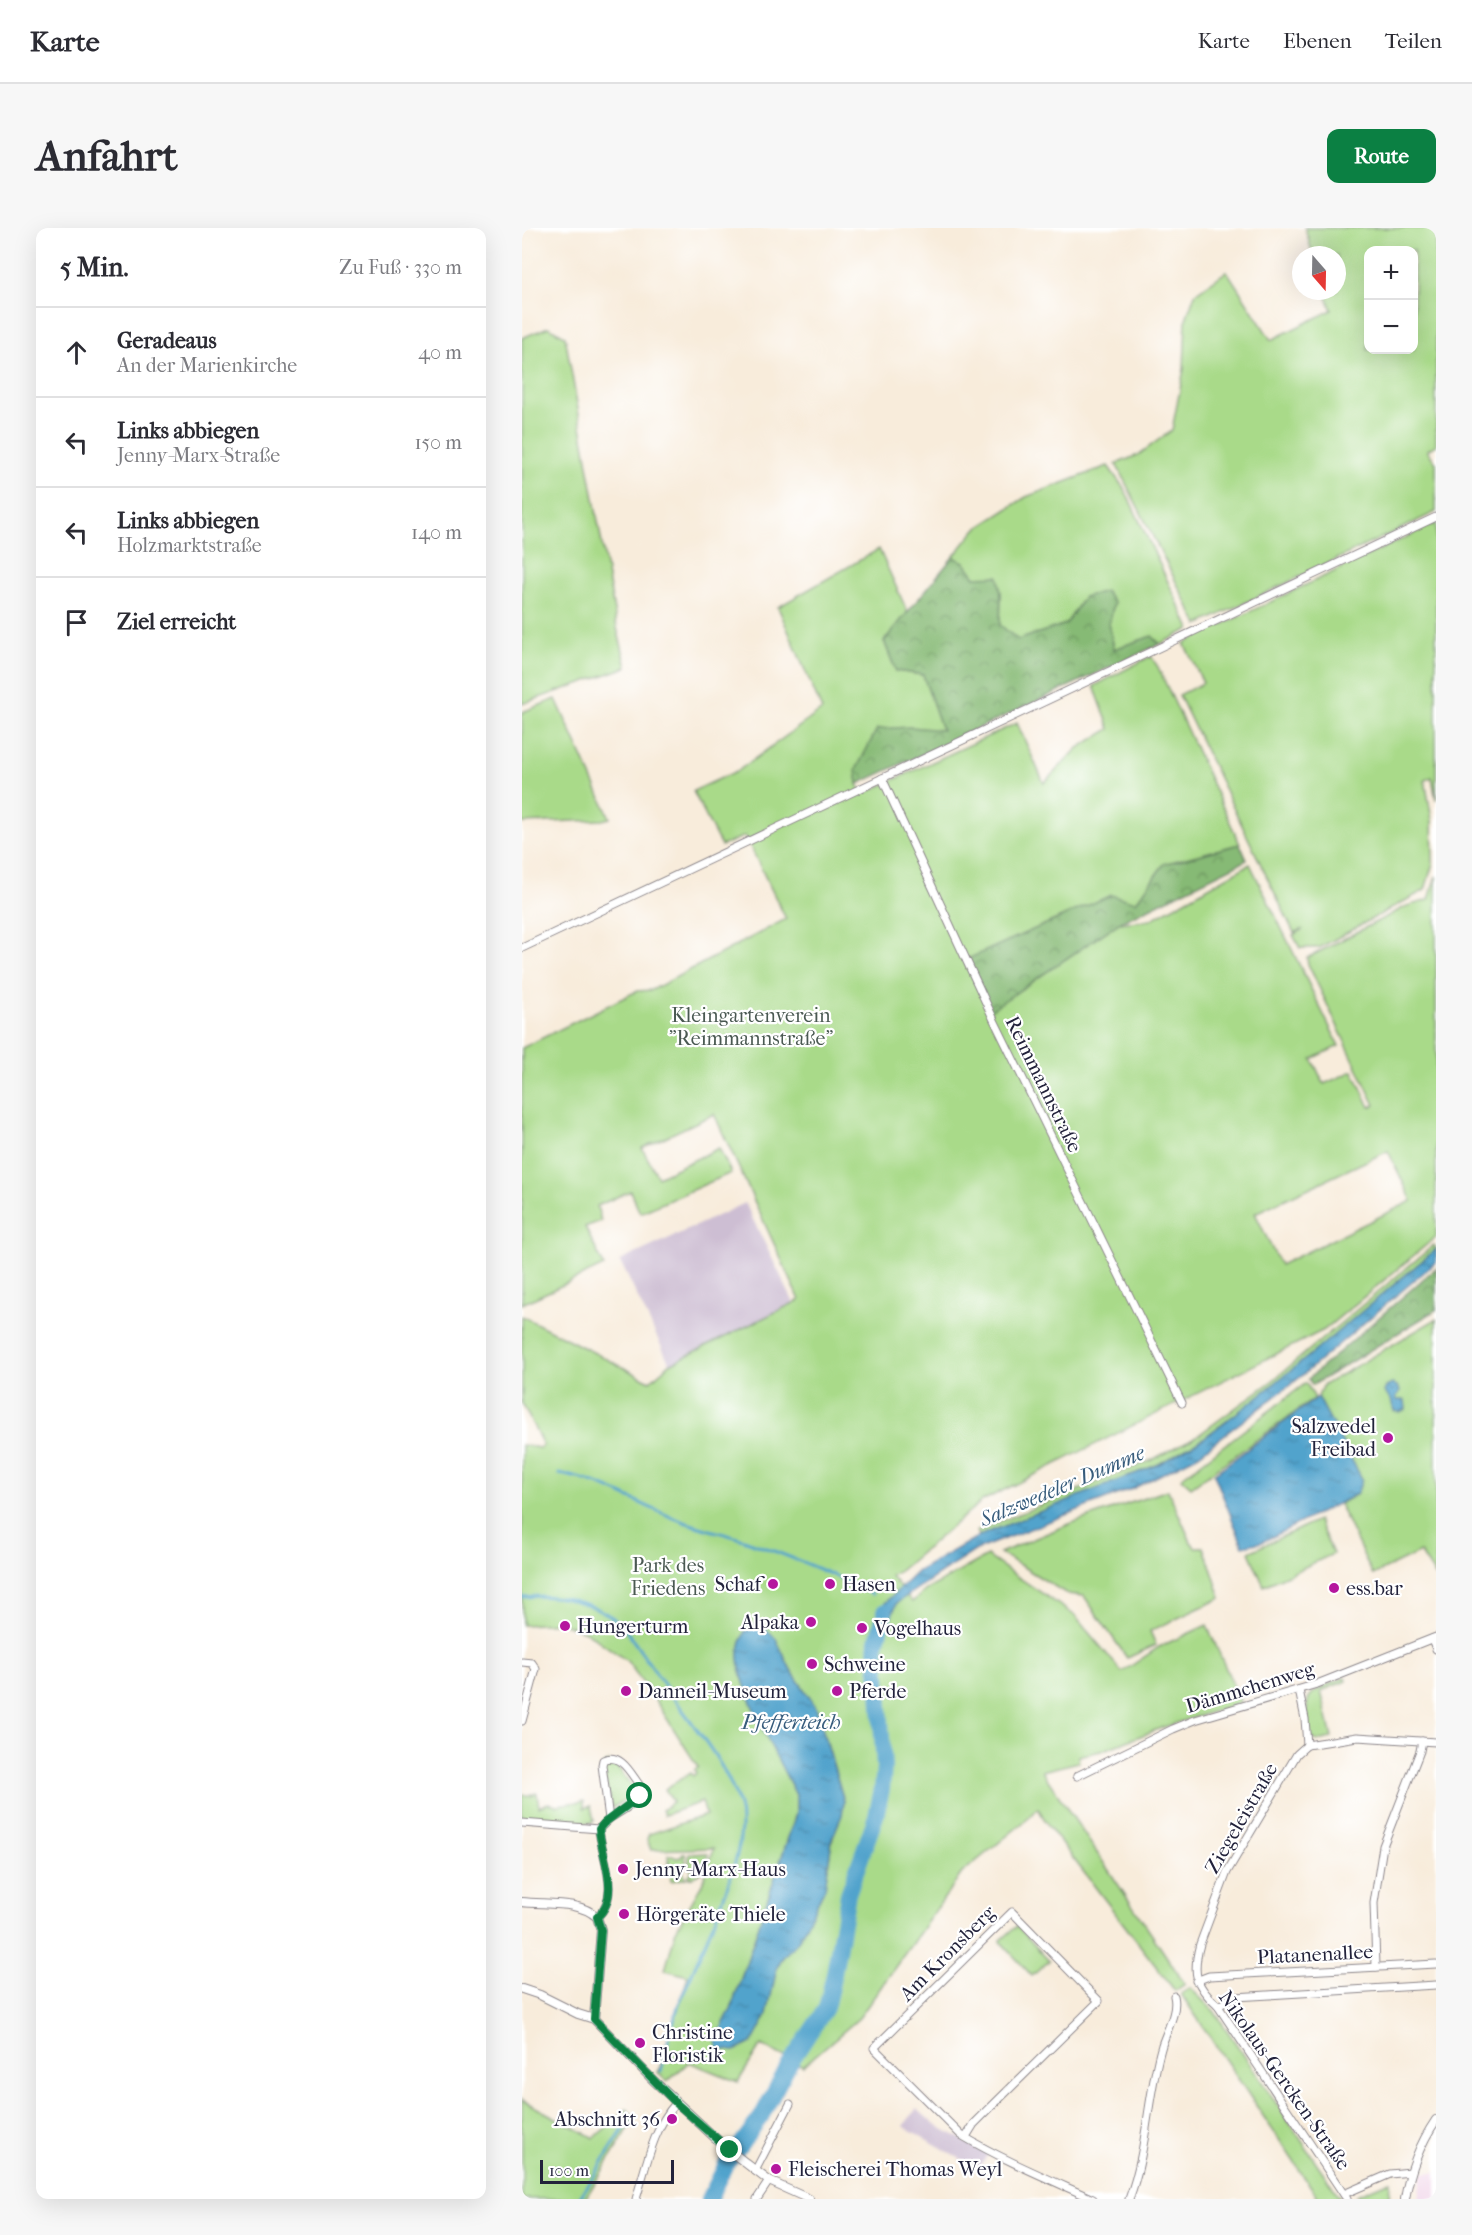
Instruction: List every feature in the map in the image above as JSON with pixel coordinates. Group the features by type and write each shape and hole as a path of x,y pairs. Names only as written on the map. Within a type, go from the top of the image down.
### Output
{"street":[{"path":"522,948 1436,517"},
{"name":"Reimmannstraße","path":"882,778 994,1020 1182,1403"},
{"path":"1434,1638 1436,1649"},
{"name":"Dämmchenweg","path":"1077,1776 1173,1729 1299,1690 1434,1638"},
{"path":"522,1662 532,1663 536,1669 522,1721"},
{"path":"1299,1690 1307,1745 1357,1737 1436,1742"},
{"path":"1376,1967 1374,1903 1383,1846 1422,1741"},
{"name":"Ziegeleistraße","path":"1196,1981 1197,1954 1227,1872 1298,1754 1307,1745"},
{"path":"522,1823 599,1829 638,1798 641,1791 640,1786 622,1762 617,1758 609,1757 603,1760 602,1765 609,1819"},
{"path":"597,1917 606,1906 609,1880 599,1829"},
{"path":"522,1902 576,1907 590,1911 597,1917 601,1930 594,2019"},
{"name":"Am Kronsberg","path":"966,2137 974,2124 1099,2001 1012,1912 874,2048 948,2123 966,2137 1093,2199"},
{"name":"Platanenallee","path":"1196,1981 1209,1976 1436,1964"},
{"name":"Nikolaus-Gercken-Straße","path":"1196,1981 1201,1990 1218,2006 1346,2197"},
{"name":"Platanenallee","path":"1218,2006 1235,1997 1436,1985"},
{"path":"522,1989 572,2012 594,2019 676,2103 739,2158 769,2181 809,2199"},
{"path":"1129,2199 1138,2173 1155,2074 1175,2007 1174,1996"},
{"path":"636,2199 654,2141 676,2103"},
{"path":"755,2171 789,2104"},
{"path":"1405,2199 1411,2172 1423,2140 1436,2120"},
{"path":"1346,2197 1353,2189 1390,2174 1411,2172"},
{"path":"757,2199 769,2181"}],"shaded area":[{"path":"745,1203 794,1303 670,1364 620,1261"},
{"path":"917,2109 934,2124 988,2154 979,2169 903,2126"},
{"path":"1436,2172 1436,2199 1418,2199 1422,2173"}],"green space":[{"path":"1305,228 1436,228 1436,445 1427,450 1436,463 1436,512 1198,625 1116,464 1138,455 1172,430 1184,369 1186,319 1195,294 1227,271 1271,340 1332,310 1328,300 1346,300 1346,246 1310,246"},
{"path":"548,327 565,336 617,628 627,667 522,704 522,338"},
{"path":"1108,466 1125,490 1190,629 1160,644 1152,636 1114,649 1109,624 1114,603 1084,597 1066,624 1018,640 1000,625 1001,593 975,577 964,562 953,557 976,529 1026,497"},
{"path":"1436,523 1436,800 1432,777 1425,780 1432,820 1433,863 1425,890 1319,948 1300,948 1293,935 1303,929 1294,933 1179,695 1203,683 1184,643"},
{"path":"879,549 908,613 884,641 896,671 923,675 943,731 858,784 863,794 1017,723 1044,783 1078,748 1110,729 1094,686 1151,656 1158,667 1240,844 1164,864 1136,902 988,1011 1119,923 1150,920 1250,864 1339,1046 1312,1059 1324,1084 1353,1071 1370,1107 1375,1105 1307,958 1407,906 1429,900 1436,876 1436,1237 1324,1330 982,1501 891,1576 912,1602 926,1590 987,1556 1074,1615 1122,1672 1159,1647 1207,1625 1241,1703 1164,1727 1101,1751 1078,1756 1079,1762 1042,1771 1185,1984 1175,1991 1049,1827 1038,1808 962,1873 859,2018 803,2066 761,2045 738,2082 689,2062 667,2082 658,2073 688,1976 665,1970 676,1930 702,1884 714,1848 651,1850 647,1839 649,1834 706,1815 702,1802 664,1815 662,1810 673,1802 665,1789 690,1773 693,1776 696,1773 694,1770 698,1767 650,1692 627,1661 586,1632 563,1623 522,1625 522,1445 539,1448 543,1445 522,1403 522,1316 650,1381 670,1364 800,1300 714,1114 642,1148 658,1177 719,1148 731,1173 640,1213 630,1191 597,1206 601,1221 585,1227 604,1266 522,1304 522,1048 637,991 652,990 786,919 745,836 721,846 693,791 739,770 822,710 778,607","holes":["1388,1151 1412,1201 1280,1265 1255,1213","776,1639 791,1670 816,1707 844,1801 833,1837 820,1898 777,1967 716,2039 731,2009 796,1814 796,1795 764,1731 742,1677"]},
{"path":"953,557 964,562 975,577 998,576 1001,593 1000,625 1018,640 1066,624 1084,597 1105,591 1114,603 1109,624 1114,649 1152,636 1160,644 858,784 856,770 877,729 911,727 942,730 923,675 896,671 884,641"},
{"path":"556,699 610,818 522,823 522,712"},
{"path":"1240,844 1247,860 1119,923 989,1011 965,960 1111,895 1136,902 1164,864"},
{"path":"1434,1245 1436,1249 1315,1351 1202,1439 1159,1464 979,1536 977,1531 1150,1461 1197,1436 1272,1381"},
{"path":"1436,1268 1436,1310 1313,1385 1308,1379"},
{"name":"Salzwedel Freibad","path":"1436,1319 1436,1577 1420,1552 1373,1575 1339,1504 1357,1494 1362,1479 1318,1397 1322,1386"},
{"path":"1306,1383 1315,1398 1191,1487 1181,1478"},
{"path":"1168,1490 1191,1542 1195,1547 1204,1547 1221,1598 1150,1631 1156,1645 1127,1658 1084,1596 1067,1594 1000,1553 1072,1523"},
{"path":"1318,1520 1333,1554 1264,1586 1249,1552"},
{"path":"1345,1677 1346,1681 1321,1691 1332,1738 1317,1741 1310,1737 1307,1703 1314,1692"},
{"path":"609,1762 616,1765 635,1790 630,1797 612,1808 602,1768"},
{"path":"537,1793 539,1807 548,1803 557,1805 584,1801 584,1808 591,1806 594,1821 590,1823 522,1818 522,1795 531,1794 532,1796"},
{"path":"708,1853 703,1870 698,1875 689,1878 692,1872 689,1866 689,1854"},
{"path":"685,1854 686,1865 682,1871 686,1878 671,1881 668,1855 676,1858"},
{"path":"1017,1926 1049,1961 1032,1976 1000,1941"},
{"path":"1190,1988 1214,2011 1341,2199 1319,2199 1181,1994"},
{"path":"522,2100 594,2138 627,2109 635,2118 585,2199 522,2199"},
{"path":"1390,2181 1389,2199 1359,2199 1356,2195"}],"water":[{"name":"Salzwedeler Dumme","path":"1436,1249 1436,1262 1298,1379 1195,1457 1132,1489 976,1550 897,1603 887,1627 876,1632 884,1604 918,1571 979,1536 1159,1464 1202,1439 1315,1351"},
{"path":"1392,1384 1400,1391 1396,1397 1397,1400 1405,1400 1406,1409 1400,1412 1394,1411 1391,1400 1384,1392 1386,1387"},
{"path":"1318,1397 1362,1479 1357,1494 1262,1542 1243,1546 1214,1474"},
{"name":"Pfefferteich","path":"757,1624 776,1639 791,1670 816,1707 844,1801 842,1815 832,1839 825,1888 798,1941 777,1967 767,2015 752,2043 734,2051 718,2049 716,2039 731,2009 796,1814 796,1795 751,1703 740,1665 739,1650 746,1628"}],"waterway":[{"path":"559,1474 591,1482 679,1520 775,1551 872,1594"},
{"path":"522,1597 536,1596 575,1601 600,1610 622,1625 713,1752 728,1778 739,1806 741,1826 731,1875 678,2006 661,2071"},
{"name":"Salzwedeler Dumme","path":"709,2199 726,2164 761,2117 788,2066 826,2008 848,1894 876,1816 882,1789 884,1767 876,1645 885,1611"},
{"path":"579,2199 632,2116"}],"place":[{"name":"Salzwedel Freibad","path":"1388,1438"},
{"name":"Schaf","path":"773,1584"},
{"name":"Hasen","path":"830,1584"},
{"name":"ess.bar","path":"1334,1588"},
{"name":"Alpaka","path":"811,1622"},
{"name":"Hungerturm","path":"565,1626"},
{"name":"Vogelhaus","path":"862,1628"},
{"name":"Schweine","path":"812,1664"},
{"name":"Danneil-Museum","path":"626,1691"},
{"name":"Pferde","path":"837,1691"},
{"name":"Jenny-Marx-Haus","path":"623,1869"},
{"name":"Hörgeräte Thiele","path":"624,1914"},
{"name":"Christine Floristik","path":"640,2043"},
{"name":"Abschnitt 36","path":"672,2119"},
{"name":"Fleischerei Thomas Weyl","path":"776,2169"}],"route":[{"path":"640,1796 599,1829 609,1880 606,1906 597,1917 601,1930 595,2023 676,2103 730,2150"}],"park label":[{"name":"Kleingartenverein \"Reimmannstraße\"","path":"751,1026"},
{"name":"Park des Friedens","path":"668,1576"}]}
